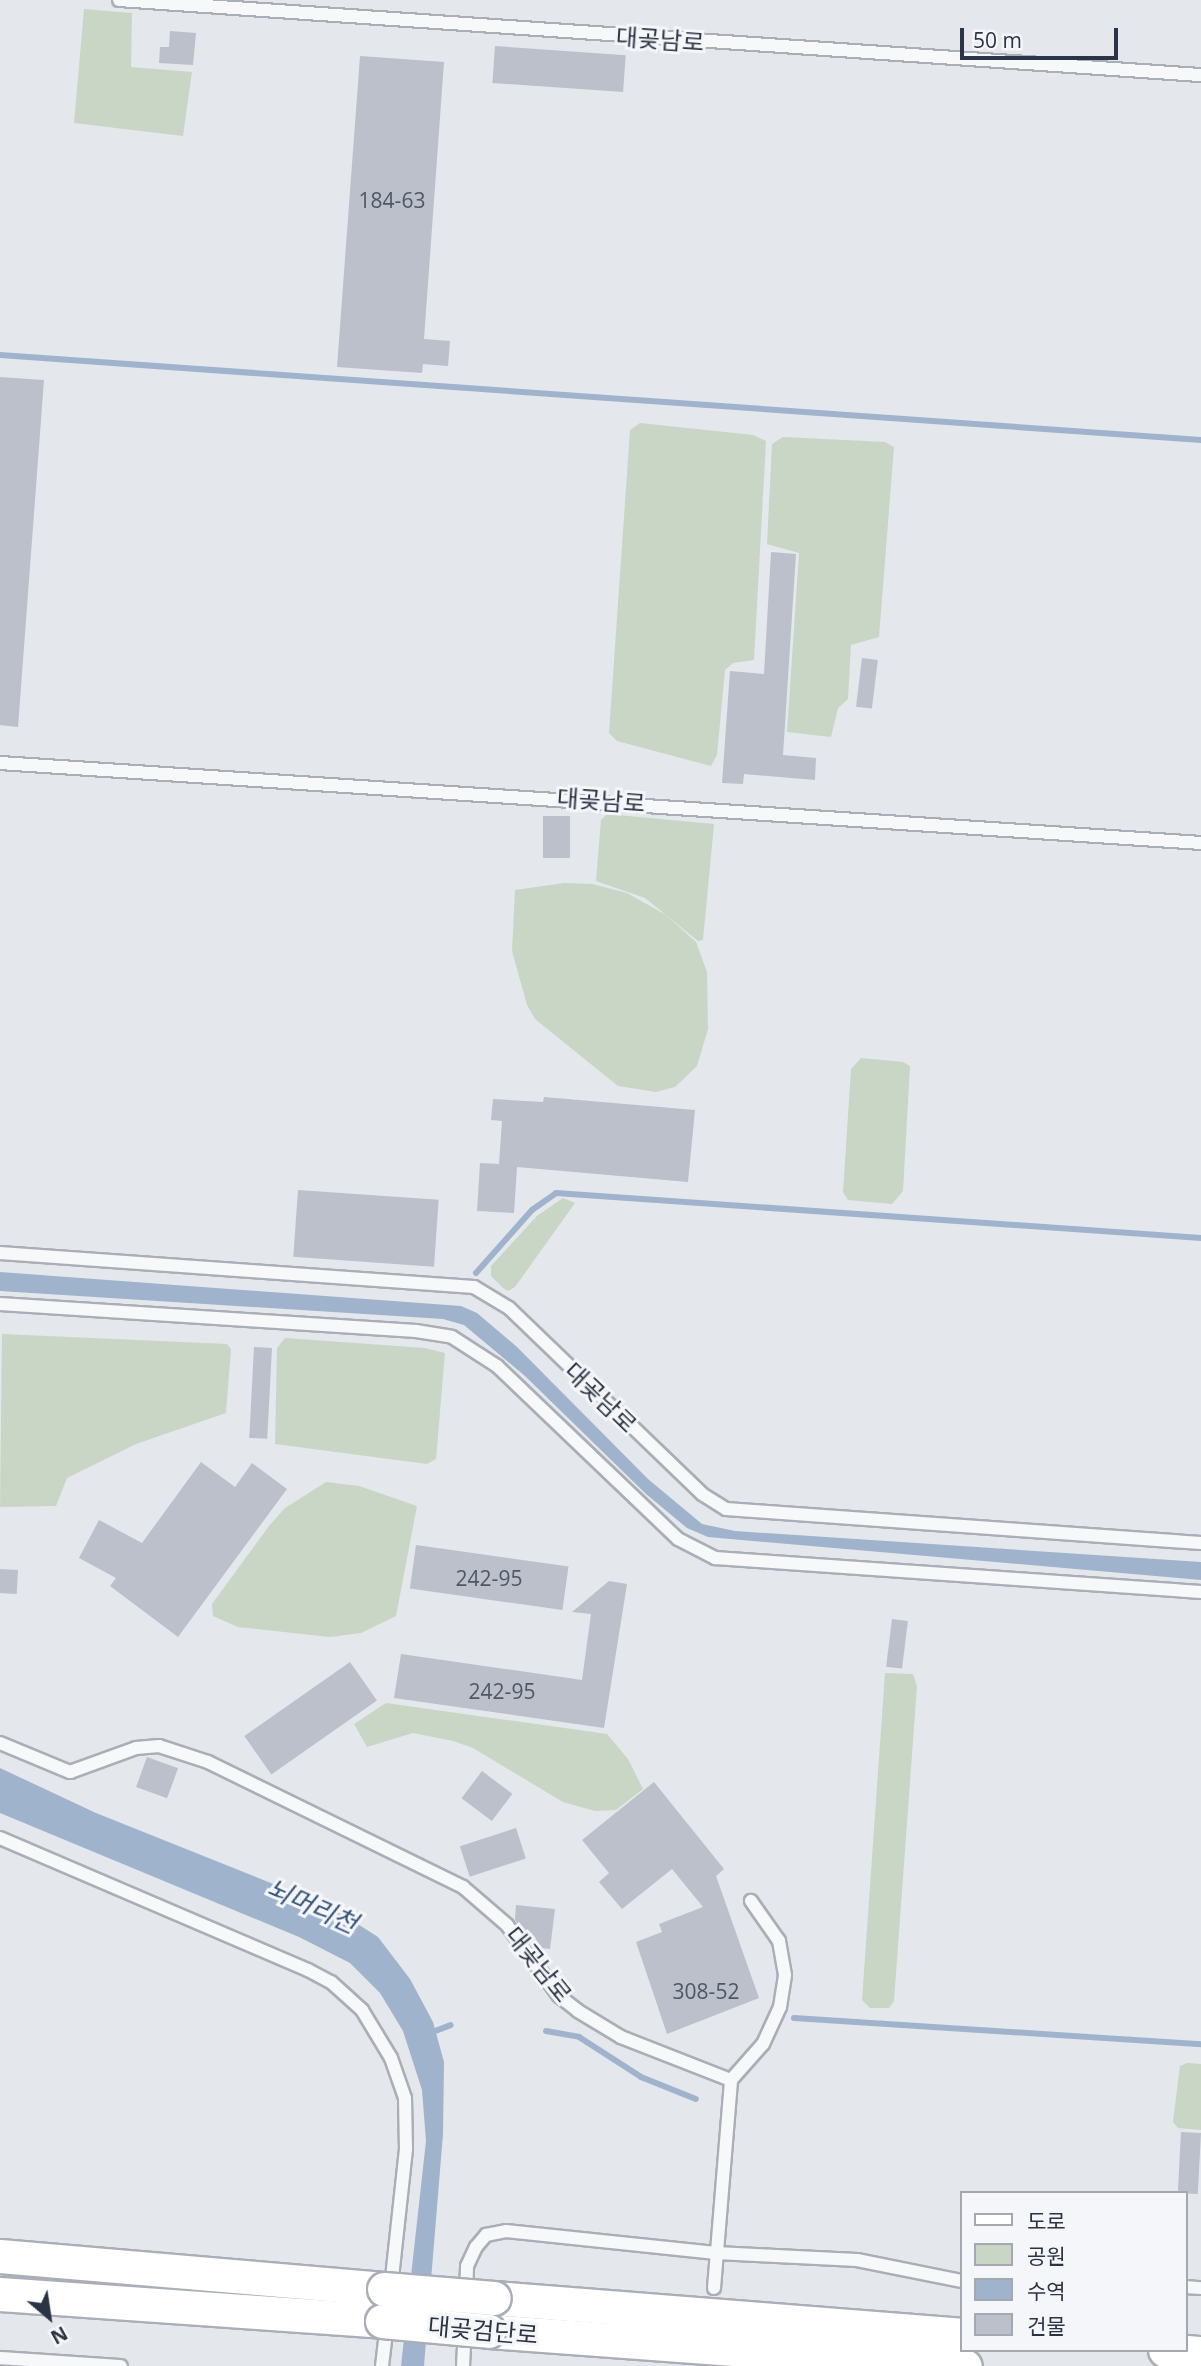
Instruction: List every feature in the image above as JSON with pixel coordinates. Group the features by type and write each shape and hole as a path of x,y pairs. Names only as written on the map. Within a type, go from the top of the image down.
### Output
{"main road":[{"name":"대곶검단로","path":"0,2256 383,2305 489,2331 965,2366"},
{"name":"대곶검단로","path":"0,2294 383,2305 494,2298 960,2335"}],"lane":[{"name":"대곶남로","path":"119,0 1201,75"},
{"name":"대곶남로","path":"0,763 1201,843"},
{"name":"대곶남로","path":"0,1253 474,1287 509,1308 692,1484 726,1509 1201,1544"},
{"name":"대곶남로","path":"0,1304 416,1331 452,1337 497,1366 678,1539 715,1558 1201,1592"},
{"name":"대곶남로","path":"2,1750 70,1772 136,1748 159,1746 208,1762 463,1886 507,1925 559,1996 578,2011 621,2037 731,2080"},
{"path":"0,1838 308,1970 346,1994 378,2033 400,2081 407,2124 382,2366"},
{"path":"714,2288 731,2080 763,2044 780,2007 785,1975 779,1941 751,1901"},
{"path":"463,2366 467,2266 486,2235 506,2231 716,2253 857,2260 960,2281"},
{"path":"0,2358 121,2366"}],"green space":[{"path":"84,9 132,13 131,67 192,72 183,136 74,123"},
{"path":"640,423 753,435 766,441 754,660 733,663 725,670 717,755 711,766 617,741 609,733 630,430"},
{"path":"783,437 885,442 894,447 879,637 851,645 848,699 838,708 831,737 787,732 799,553 767,544 772,444"},
{"path":"607,814 714,824 703,940 698,941 645,898 596,881 601,820"},
{"path":"564,883 592,884 627,893 666,915 696,942 707,972 708,1029 697,1066 675,1087 656,1092 618,1086 535,1019 527,1005 512,951 515,890"},
{"path":"861,1058 903,1062 910,1066 903,1191 892,1204 848,1200 843,1192 851,1069"},
{"path":"563,1198 575,1203 515,1287 508,1291 503,1288 491,1276 491,1266 537,1216"},
{"path":"2,1334 227,1344 231,1349 226,1413 136,1444 67,1478 56,1506 0,1507"},
{"path":"285,1338 425,1348 445,1353 436,1459 427,1464 275,1444 277,1348"},
{"path":"326,1482 359,1486 417,1506 396,1616 361,1633 330,1637 238,1627 213,1616 212,1604 269,1526 285,1508"},
{"path":"885,1673 913,1674 917,1686 894,2001 889,2008 870,2008 862,2000"},
{"path":"386,1703 607,1734 628,1759 643,1789 616,1810 595,1811 563,1802 473,1748 453,1741 413,1733 367,1747 354,1724"},
{"path":"1187,2063 1201,2064 1201,2130 1178,2128 1173,2122 1180,2066"}],"water":[{"path":"0,1272 461,1306 477,1313 517,1347 648,1479 702,1524 735,1531 1201,1562 1201,1580 708,1537 687,1528 646,1494 525,1376 464,1325 443,1319 0,1291"},
{"name":"뇌머리천","path":"0,1768 96,1813 331,1907 378,1937 410,1979 433,2022 444,2062 443,2134 424,2366 401,2366 426,2141 422,2090 403,2031 380,1993 350,1963 299,1937 0,1813"}],"building":[{"path":"170,31 196,33 193,65 159,63 160,47 169,47"},
{"path":"495,46 626,55 623,92 492,83"},
{"path":"360,56 444,62 424,339 450,341 448,366 423,364 422,373 337,367"},
{"path":"0,377 44,380 18,727 0,725"},
{"path":"771,552 796,554 783,755 816,758 815,780 744,774 743,784 722,783 730,671 764,674"},
{"path":"862,658 878,660 872,709 856,707"},
{"path":"543,816 570,816 570,858 543,858"},
{"path":"544,1097 695,1110 688,1182 517,1167 514,1213 477,1211 480,1163 499,1164 502,1121 491,1120 493,1099 543,1102"},
{"path":"298,1190 439,1200 434,1267 293,1257"},
{"path":"254,1347 272,1348 267,1439 249,1438"},
{"path":"201,1462 235,1487 252,1463 287,1489 178,1637 110,1586 116,1578 79,1558 99,1520 142,1543"},
{"path":"416,1545 569,1566 562,1610 410,1589"},
{"path":"0,1569 18,1570 17,1594 0,1593"},
{"path":"609,1581 627,1584 604,1728 394,1698 401,1654 582,1680 591,1614 572,1612"},
{"path":"892,1619 908,1621 902,1669 886,1667"},
{"path":"350,1662 377,1701 271,1774 244,1736"},
{"path":"147,1757 178,1768 167,1798 136,1787"},
{"path":"482,1771 512,1794 492,1821 462,1798"},
{"path":"654,1782 724,1869 716,1876 759,1998 667,2034 636,1942 662,1932 659,1924 703,1907 672,1869 622,1909 599,1882 609,1873 582,1840"},
{"path":"516,1828 526,1858 470,1877 460,1846"},
{"path":"516,1905 555,1909 550,1949 534,1947 515,1920"},
{"path":"1181,2132 1201,2133 1198,2194 1178,2191"}],"waterway":[{"path":"0,355 1201,440"},
{"path":"476,1273 532,1210 556,1193 1201,1238"},
{"path":"794,2018 1201,2044"},
{"path":"430,2033 451,2025"},
{"path":"546,2031 579,2037 641,2077 696,2099"}]}
